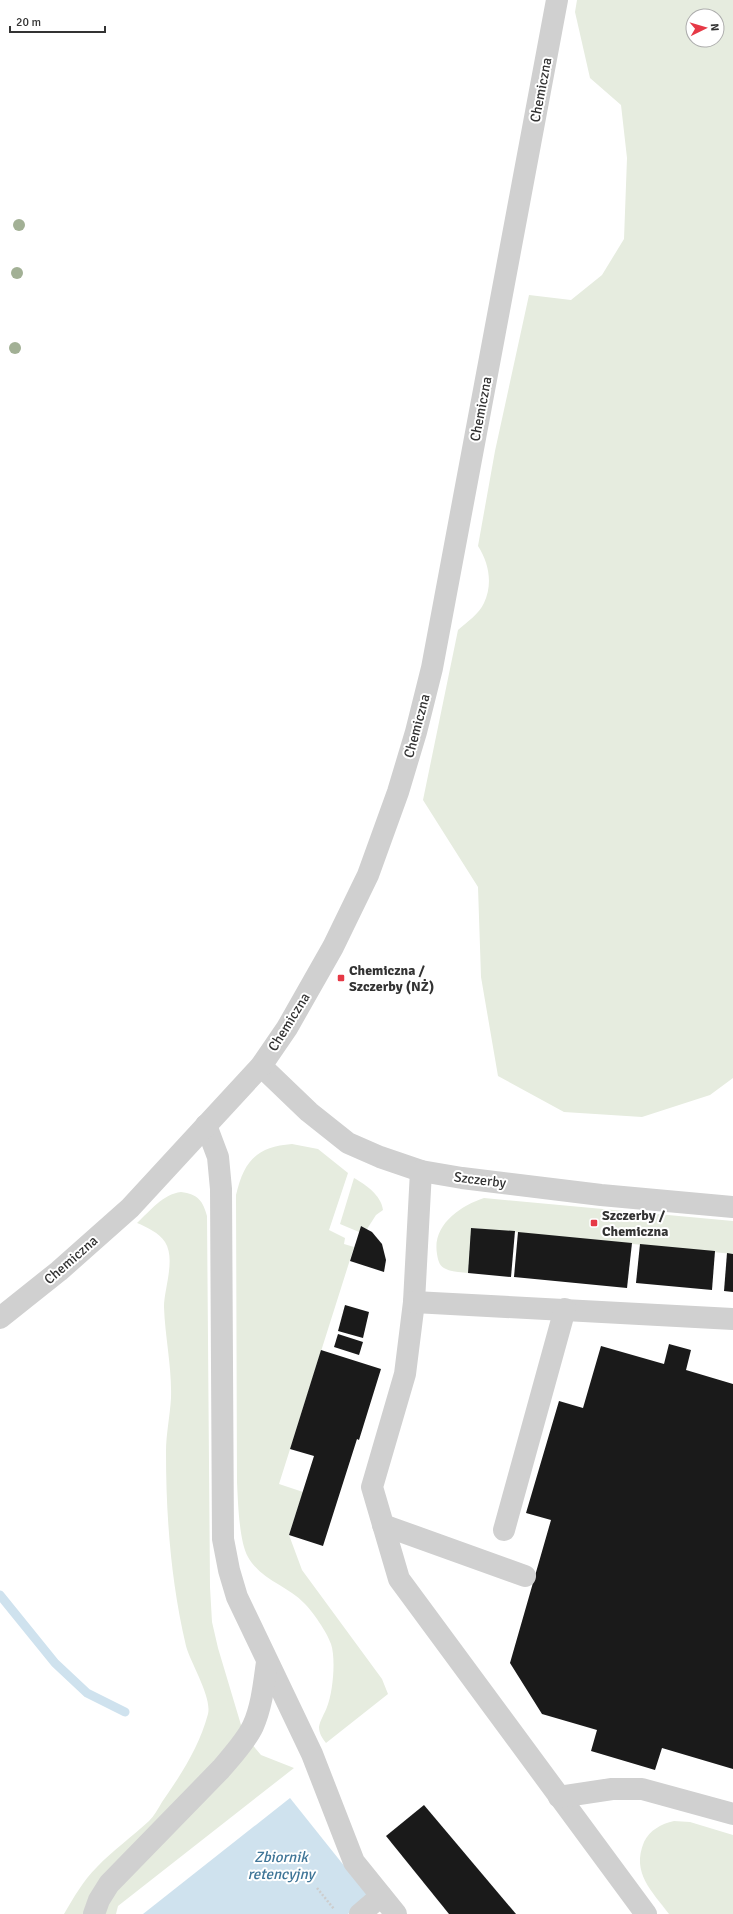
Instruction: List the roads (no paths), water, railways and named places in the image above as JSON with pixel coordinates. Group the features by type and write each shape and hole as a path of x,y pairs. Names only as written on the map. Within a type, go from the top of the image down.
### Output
{"street":[{"name":"Chemiczna","path":"0,1318 59,1271 130,1208 261,1066 287,1028 333,947 368,875 398,792 416,732 432,668 557,0"},
{"name":"Szczerby","path":"261,1066 309,1112 348,1143 380,1157 420,1171 462,1178 601,1195 733,1207"},
{"path":"206,1125 218,1157 221,1189 223,1539 229,1570 237,1597 312,1754 354,1862 396,1914"},
{"path":"420,1171 414,1302 405,1374 372,1486 398,1579 646,1914"},
{"path":"414,1302 733,1319"},
{"path":"504,1530 565,1309"},
{"path":"383,1525 525,1576"},
{"path":"94,1914 99,1900 109,1884 222,1769 236,1751 253,1726 261,1699 267,1662"},
{"path":"559,1797 612,1788 642,1789 733,1814"},
{"path":"360,1914 381,1896"}],"water":[{"name":"Zbiornik retencyjny","path":"290,1798 369,1897 348,1914 143,1914"}],"waterway":[{"path":"0,1595 55,1663 87,1693 125,1712"}],"place":[{"name":"Chemiczna / Szczerby (NŻ)","path":"341,978"},
{"name":"Szczerby / Chemiczna","path":"594,1223"}]}
